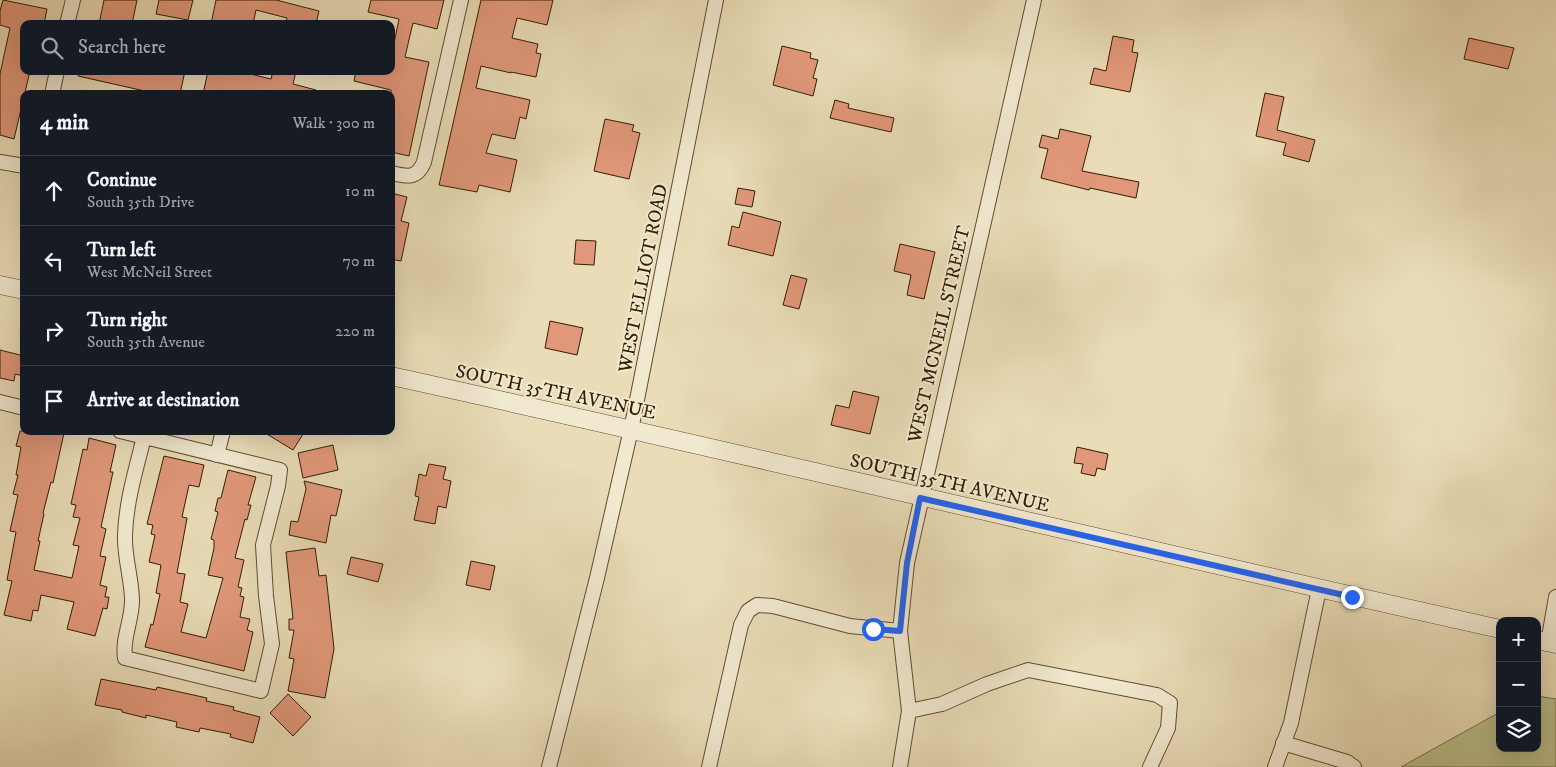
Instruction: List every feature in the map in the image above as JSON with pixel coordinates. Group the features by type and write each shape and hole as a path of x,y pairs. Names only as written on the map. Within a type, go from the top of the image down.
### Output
{"street":[{"path":"68,20 73,0"},
{"path":"395,174 408,176 415,174 420,170 424,162 461,0"},
{"name":"WEST ELLIOT ROAD","path":"549,767 597,578 631,428 716,0"},
{"name":"WEST MCNEIL STREET","path":"900,767 909,711 900,631 907,563 920,498 1034,0"},
{"path":"53,90 56,75"},
{"path":"0,162 20,165"},
{"path":"0,285 20,289"},
{"name":"SOUTH 35TH AVENUE","path":"395,377 631,428 920,498 1496,628"},
{"path":"0,402 20,407"},
{"path":"136,435 280,470 278,486 263,545 266,596 272,644 261,691 125,658 124,648 132,601 125,537 128,502 144,437"},
{"path":"217,455 222,435"},
{"path":"1275,767 1291,723 1319,589"},
{"path":"1547,642 1556,597"},
{"path":"709,767 741,625 748,611 757,605 773,606 850,626 900,631"},
{"path":"909,711 942,704 993,681 1028,670 1157,695 1170,703 1168,728 1150,767"},
{"path":"1284,743 1347,762 1354,767"}],"green space":[{"path":"1541,697 1556,699 1556,767 1401,767 1496,714 1496,752 1541,752"}],"building":[{"path":"3,0 47,9 45,20 20,20 20,75 29,75 26,90 20,90 20,114 14,139 0,135 0,74 10,28 0,25 0,11"},
{"path":"104,0 137,0 133,20 100,20"},
{"path":"159,0 193,0 188,20 156,14"},
{"path":"216,0 276,0 319,11 317,20 287,20 287,18 256,10 254,20 212,20"},
{"path":"371,0 444,0 437,29 413,23 405,57 429,62 409,156 395,153 395,90 354,81 355,75 395,75 395,38 399,19 368,12"},
{"path":"481,0 553,0 547,25 517,18 512,38 538,44 536,53 541,54 536,77 481,66 476,88 530,100 526,119 520,117 515,139 492,134 486,153 517,160 510,192 479,185 477,192 439,185"},
{"path":"1113,36 1134,40 1132,52 1138,53 1130,92 1090,84 1094,68 1106,71"},
{"path":"1469,38 1514,48 1508,69 1464,59"},
{"path":"782,46 811,53 810,58 818,60 813,78 817,79 813,96 773,85"},
{"path":"184,75 181,90 140,90 78,76"},
{"path":"207,75 254,75 271,79 272,75 295,75 293,84 316,90 204,90"},
{"path":"1265,93 1284,97 1277,130 1315,140 1309,162 1283,155 1286,143 1256,136"},
{"path":"835,100 849,104 848,108 894,118 891,132 830,118"},
{"path":"605,119 634,125 632,131 640,133 629,179 594,171"},
{"path":"1060,129 1091,136 1082,171 1139,182 1136,198 1090,188 1089,190 1041,178 1048,149 1039,147 1042,135 1058,139"},
{"path":"738,188 755,191 752,207 735,204"},
{"path":"395,194 407,197 401,221 409,223 401,261 395,260"},
{"path":"743,212 781,222 773,256 728,245 732,226 739,228"},
{"path":"576,240 596,241 594,265 574,264"},
{"path":"900,244 935,252 924,299 907,295 911,275 894,271"},
{"path":"791,275 807,279 799,309 783,305"},
{"path":"550,321 583,328 577,355 545,348"},
{"path":"0,350 20,355 20,375 15,374 14,381 0,378"},
{"path":"853,391 879,397 870,434 831,425 836,405 849,408"},
{"path":"20,431 20,435 64,435 53,483 51,482 43,513 34,570 72,578 79,546 73,545 80,518 73,517 76,505 71,504 83,449 87,450 89,438 116,445 110,472 113,472 101,527 106,529 100,556 106,557 100,585 107,587 105,597 109,597 107,609 103,608 95,636 67,629 74,602 41,595 38,611 33,610 31,621 4,615 12,581 7,580 16,532 10,531 18,495 13,494 18,475 16,475 21,447 16,446"},
{"path":"269,435 302,435 293,450"},
{"path":"333,445 338,470 303,478 298,453"},
{"path":"1077,447 1108,454 1105,470 1097,468 1095,476 1081,473 1083,464 1074,463"},
{"path":"164,456 204,465 199,487 189,485 182,517 187,518 177,573 185,574 180,602 188,604 181,632 206,638 223,578 208,575 214,548 214,540 211,539 218,512 215,511 218,498 221,498 228,470 256,477 248,505 251,505 247,520 245,519 235,558 244,560 238,587 242,588 240,596 244,597 240,617 250,619 247,630 253,632 244,671 145,647 151,624 153,625 160,594 156,593 161,565 149,562 155,535 151,534 153,525 147,524"},
{"path":"429,464 446,467 443,479 451,481 446,508 438,506 435,524 414,520 419,497 415,496 419,474 426,476"},
{"path":"304,481 342,490 336,516 331,515 326,543 289,535 291,521 298,522 306,489"},
{"path":"315,548 319,576 326,575 334,649 325,698 288,691 294,659 289,658 294,630 289,630 289,619 293,619 286,552"},
{"path":"351,557 383,564 378,582 347,574"},
{"path":"471,561 495,566 490,590 466,585"},
{"path":"101,679 156,690 157,687 207,698 206,701 234,707 233,710 260,717 253,743 230,737 231,734 200,728 199,732 176,727 177,722 146,715 146,718 122,712 122,710 95,705"},
{"path":"288,694 311,717 293,736 270,713"}],"route":[{"path":"873,629 900,631 907,563 920,498 1352,597"}]}
